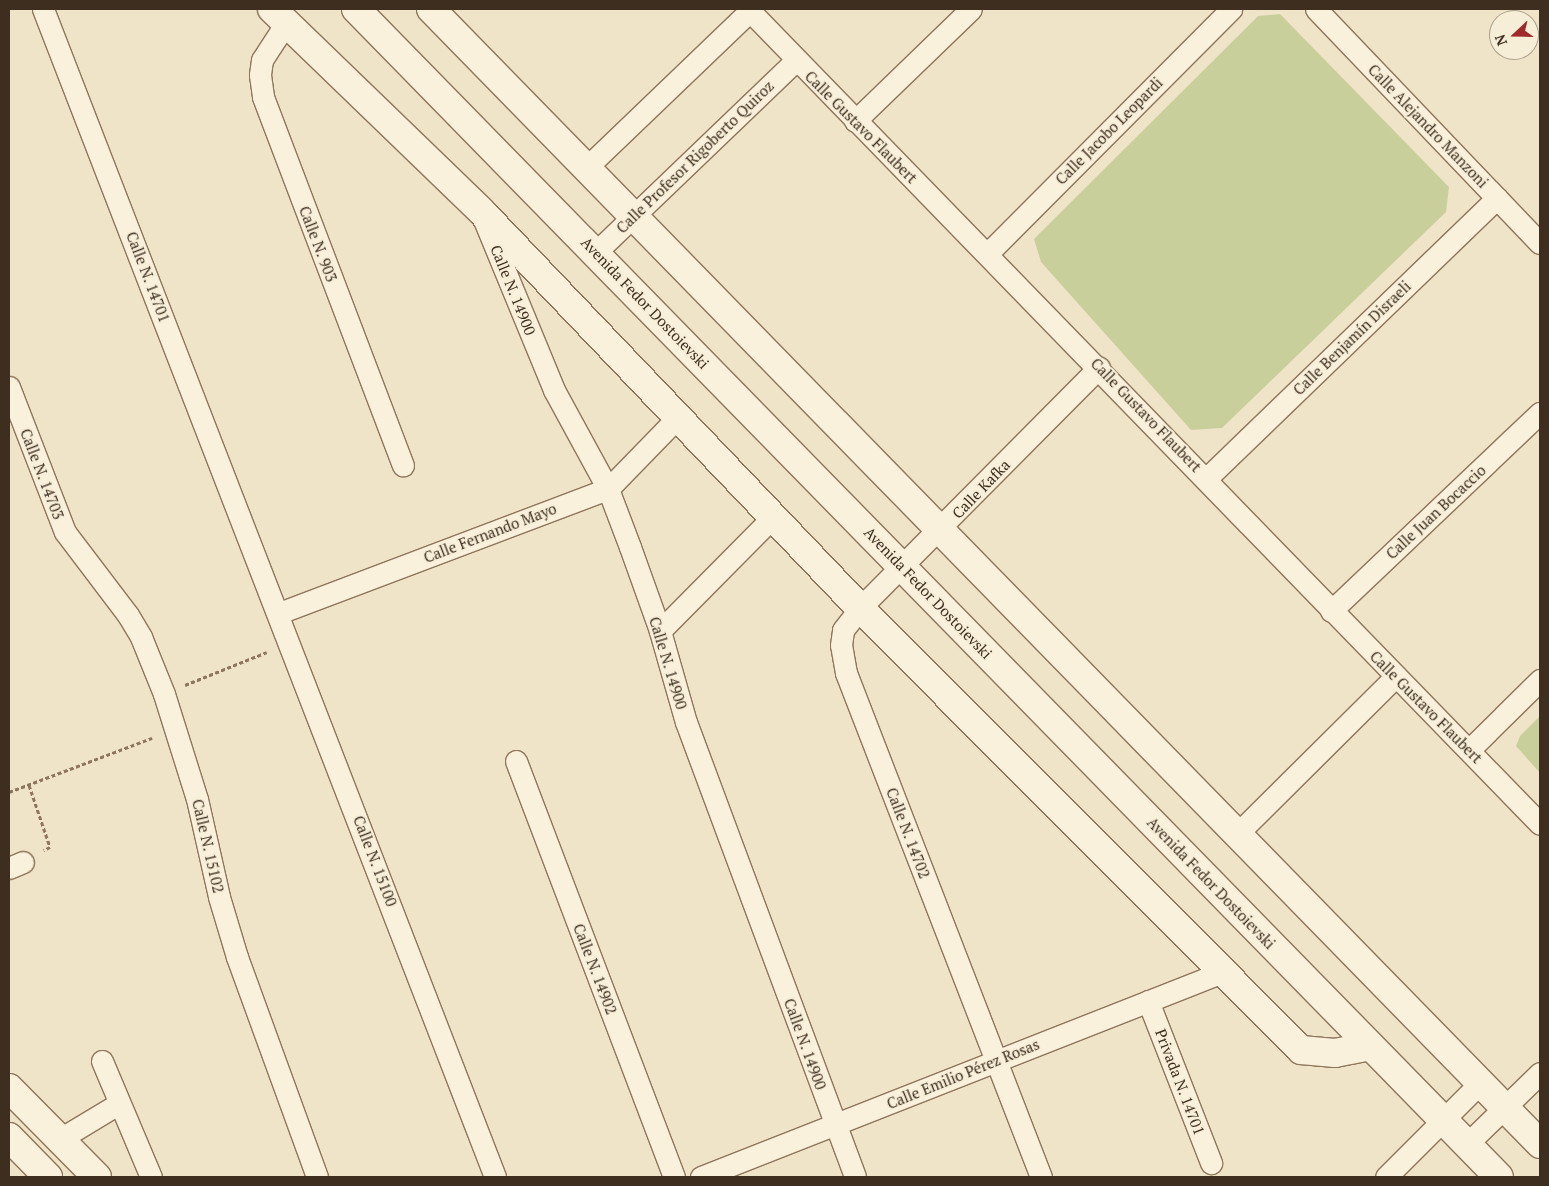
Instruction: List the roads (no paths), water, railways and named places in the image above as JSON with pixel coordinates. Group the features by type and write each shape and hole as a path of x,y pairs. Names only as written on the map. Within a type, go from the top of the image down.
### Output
{"main road":[{"name":"Avenida Fedor Dostoievski","path":"356,9 1499,1177"},
{"path":"431,9 1540,1144"},
{"path":"279,16 480,210 860,608 1225,970 1301,1050 1335,1053 1370,1046"},
{"path":"9,1088 97,1177"},
{"path":"9,1137 48,1177"}],"street":[{"name":"Calle N. 14701","path":"43,9 253,545"},
{"path":"855,121 971,9"},
{"name":"Calle Jacobo Leopardi","path":"987,254 1231,9"},
{"name":"Calle Alejandro Manzoni","path":"1316,9 1540,243"},
{"path":"586,168 749,10"},
{"name":"Calle Gustavo Flaubert","path":"749,10 796,61 1207,478 1331,611 1540,824"},
{"name":"Calle N. 903","path":"279,16 262,60 260,75 264,97 403,465"},
{"name":"Calle Profesor Rigoberto Quiroz","path":"595,253 796,61"},
{"name":"Calle Benjamín Disraeli","path":"1207,478 1497,198"},
{"name":"Calle N. 14900","path":"480,210 554,390 608,489 660,632 686,722 855,1177"},
{"name":"Calle Kafka","path":"860,608 940,530 1099,367"},
{"name":"Calle N. 14703","path":"9,386 65,532"},
{"name":"Calle Juan Bocaccio","path":"1331,611 1540,413"},
{"name":"Calle Fernando Mayo","path":"279,614 608,489 677,418"},
{"path":"660,632 773,517"},
{"name":"Calle N. 15102","path":"65,532 128,615 141,637 164,694 176,729 236,956 317,1177"},
{"name":"Calle N. 15100","path":"253,545 495,1177"},
{"name":"Calle N. 14702","path":"860,608 843,630 841,645 846,673 1041,1177"},
{"path":"1237,834 1396,676"},
{"path":"1469,750 1540,680"},
{"name":"Calle N. 14902","path":"516,761 674,1177"},
{"name":"Calle Emilio Pérez Rosas","path":"701,1177 1225,970"},
{"name":"Privada N. 14701","path":"1148,1001 1211,1163"},
{"path":"102,1061 118,1104 151,1177"},
{"path":"1467,1144 1540,1073"},
{"path":"1386,1177 1480,1083"},
{"path":"60,1140 118,1104"}]}
